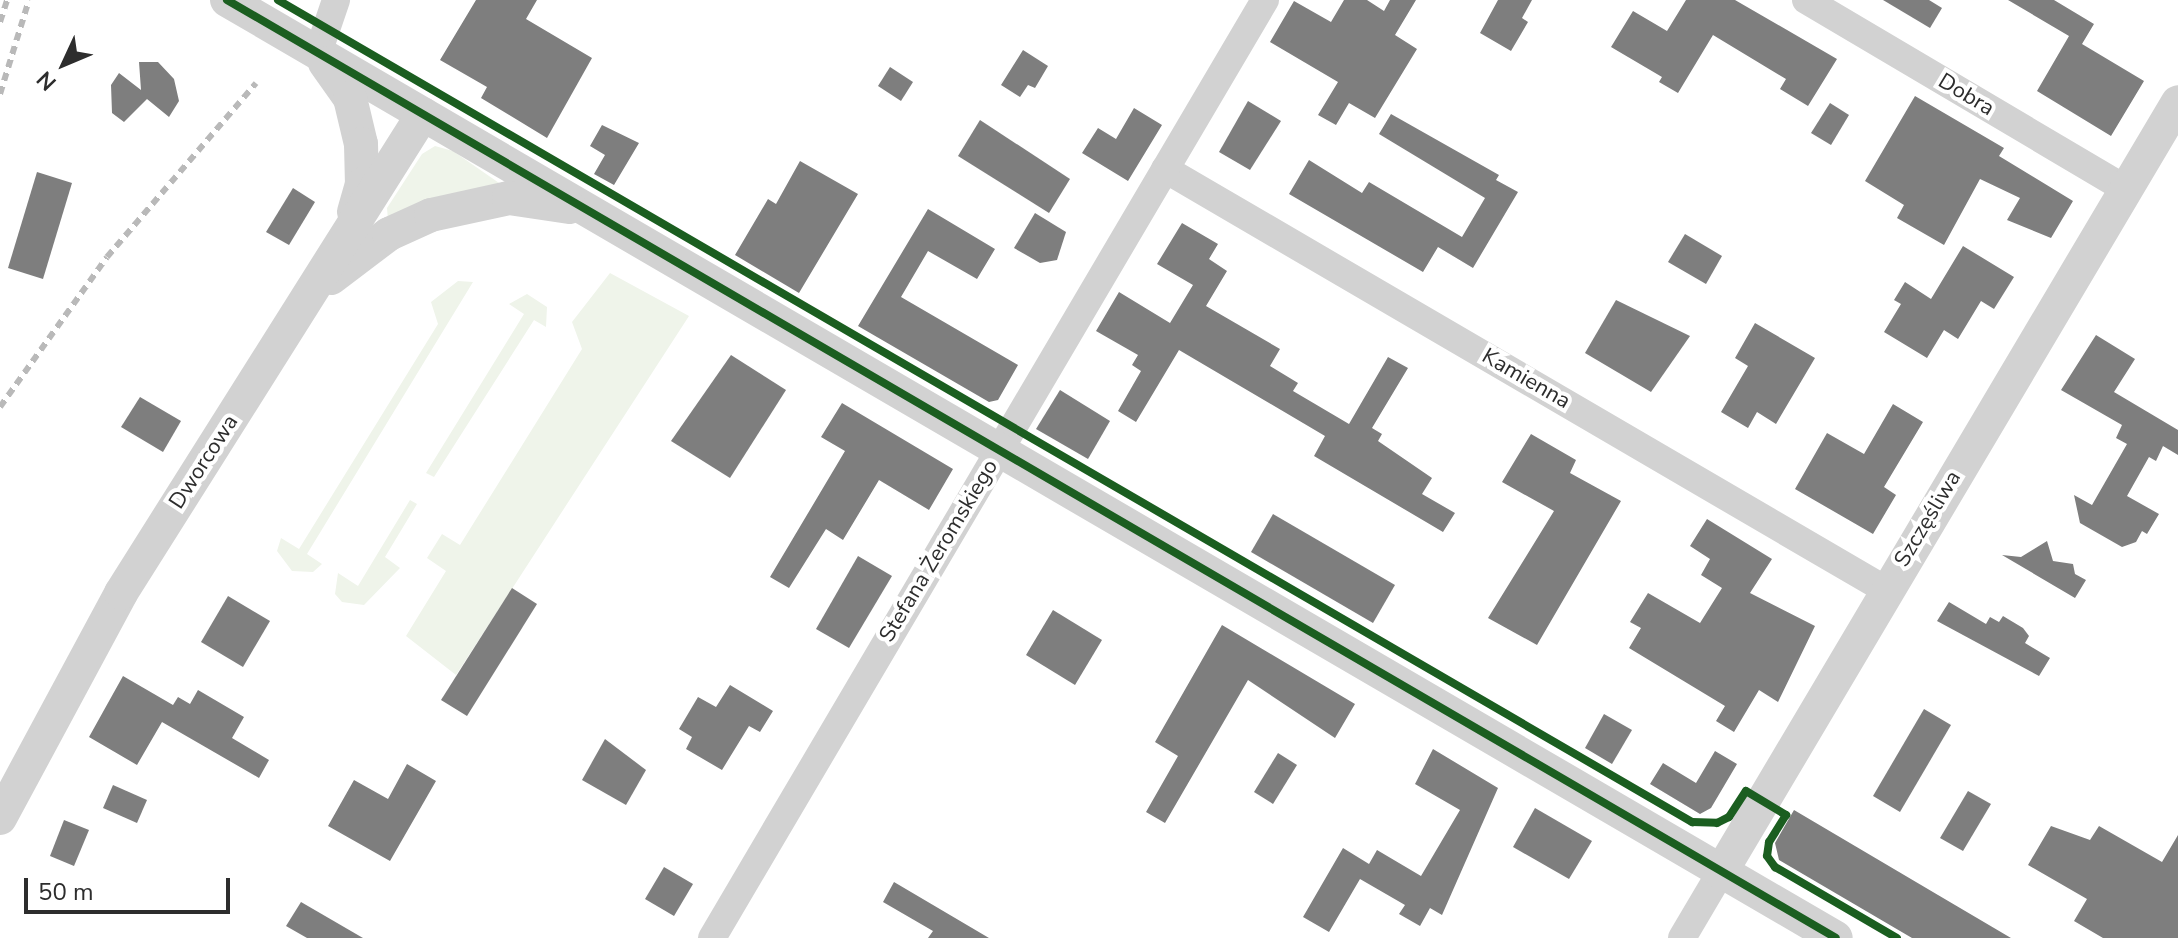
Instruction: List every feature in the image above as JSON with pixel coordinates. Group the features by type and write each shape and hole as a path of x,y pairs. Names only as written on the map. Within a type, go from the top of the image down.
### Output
{"street":[{"path":"227,0 1836,938"},
{"path":"318,53 336,0"},
{"name":"Stefana Żeromskiego","path":"712,938 1265,0"},
{"name":"Dobra","path":"1806,0 2126,189"},
{"path":"318,53 350,98 361,144 362,184 348,234"},
{"name":"Szczęśliwa","path":"1682,938 2178,102"},
{"name":"Dworcowa","path":"0,818 89,647 423,114"},
{"name":"Kamienna","path":"1165,169 1886,590"},
{"path":"306,299 389,234 431,215 509,198 591,211"}],"shaded area":[{"path":"435,146 453,151 502,185 388,220 387,208 422,154"},
{"path":"610,273 689,316 456,675 406,636 446,571 427,558 442,534 460,545 582,349 572,322"},
{"path":"458,281 473,282 307,554 322,564 313,572 292,571 277,551 281,538 299,549 438,324 431,302"},
{"path":"527,294 547,307 546,327 534,320 434,477 426,473 524,314 509,304"},
{"path":"410,500 417,504 385,557 400,568 364,605 342,602 335,594 338,573 358,586"}],"building":[{"path":"476,0 537,0 526,19 592,58 547,138 481,98 487,87 440,60"},
{"path":"1344,0 1367,0 1384,11 1390,0 1416,0 1395,35 1417,49 1375,118 1349,103 1336,125 1318,115 1338,82 1270,42 1294,1 1331,22"},
{"path":"1498,0 1532,0 1522,18 1528,22 1511,51 1480,33"},
{"path":"1686,0 1735,0 1837,59 1808,106 1780,89 1786,79 1713,35 1678,93 1659,82 1662,77 1611,47 1633,11 1667,31"},
{"path":"1883,0 1929,0 1942,8 1930,28"},
{"path":"2008,0 2054,0 2094,24 2082,44 2144,81 2111,136 2037,91 2069,36"},
{"path":"1023,50 1048,66 1035,88 1028,85 1020,97 1001,85"},
{"path":"139,62 158,62 174,79 179,101 169,117 147,99 124,122 112,113 111,85 119,73 141,90"},
{"path":"890,67 913,82 901,101 878,86"},
{"path":"1915,96 2004,148 1999,156 2073,201 2051,238 2007,220 2020,198 1980,179 1944,245 1897,218 1904,205 1865,181"},
{"path":"1248,101 1281,121 1250,170 1219,152"},
{"path":"1830,103 1849,115 1831,145 1811,133"},
{"path":"1134,108 1162,125 1128,181 1082,153 1098,128 1116,139"},
{"path":"1391,114 1499,175 1496,180 1518,192 1473,268 1438,247 1423,272 1289,194 1309,160 1362,193 1369,182 1462,237 1485,198 1379,134"},
{"path":"980,120 1070,179 1049,213 958,156"},
{"path":"602,125 639,143 614,185 594,174 605,155 590,146"},
{"path":"800,161 858,194 799,293 735,255 768,199 776,204"},
{"path":"37,172 72,183 43,279 8,268"},
{"path":"293,188 315,202 289,245 266,232"},
{"path":"928,209 995,249 977,279 928,251 901,297 1018,365 998,400 989,402 858,326"},
{"path":"1035,213 1066,232 1057,260 1040,263 1014,248"},
{"path":"1182,223 1218,244 1209,259 1227,271 1206,306 1280,349 1270,366 1298,383 1293,391 1349,424 1388,357 1408,368 1372,428 1382,434 1378,441 1432,478 1422,494 1455,513 1443,532 1314,456 1325,436 1179,350 1136,422 1118,411 1141,371 1132,365 1138,355 1096,331 1119,292 1170,323 1193,285 1157,264"},
{"path":"1685,234 1722,256 1706,284 1668,262"},
{"path":"1963,246 2014,277 1994,309 1981,301 1958,339 1944,330 1927,358 1884,332 1901,304 1894,300 1905,282 1931,299"},
{"path":"1616,300 1690,336 1651,392 1585,353"},
{"path":"1755,323 1815,358 1776,424 1757,412 1748,428 1721,412 1748,366 1735,358"},
{"path":"2096,335 2135,359 2114,392 2178,430 2178,455 2163,446 2156,461 2149,457 2127,496 2159,514 2147,534 2142,531 2136,542 2122,547 2080,523 2074,495 2092,505 2127,444 2116,438 2122,425 2061,390"},
{"path":"731,355 786,390 730,478 671,441"},
{"path":"1060,390 1110,421 1088,459 1036,429"},
{"path":"140,397 181,421 163,452 121,427"},
{"path":"842,403 953,469 929,510 879,480 843,540 826,529 789,588 770,577 845,451 821,437"},
{"path":"1893,404 1923,422 1884,487 1896,495 1873,534 1795,489 1827,433 1864,454"},
{"path":"1531,434 1576,460 1570,473 1621,501 1537,645 1488,618 1554,511 1502,482"},
{"path":"1273,514 1395,585 1373,623 1251,552"},
{"path":"1707,519 1772,559 1750,593 1815,626 1778,702 1759,690 1734,732 1716,721 1725,706 1629,648 1641,628 1630,622 1648,593 1700,623 1722,588 1701,575 1710,559 1690,546"},
{"path":"2047,541 2053,561 2073,564 2075,574 2086,580 2075,598 2002,555 2021,557"},
{"path":"858,556 892,576 849,648 816,629"},
{"path":"512,588 537,604 467,716 441,700"},
{"path":"228,596 270,621 243,667 201,642"},
{"path":"1949,602 1986,624 1990,617 1999,622 2003,616 2023,628 2029,636 2025,643 2050,658 2039,676 1937,621"},
{"path":"1053,610 1102,640 1075,685 1026,655"},
{"path":"1222,625 1355,704 1335,738 1248,680 1165,823 1146,812 1178,756 1155,742"},
{"path":"123,676 173,705 178,697 190,704 198,690 244,717 232,738 269,760 259,778 162,722 137,765 89,737"},
{"path":"730,685 773,711 760,732 749,726 722,770 686,749 692,737 679,729 698,697 716,707"},
{"path":"1924,709 1951,725 1900,812 1873,796"},
{"path":"1604,714 1632,730 1612,764 1585,748"},
{"path":"605,739 646,770 626,805 582,780"},
{"path":"1433,749 1498,788 1442,915 1430,908 1420,926 1399,914 1405,905 1360,879 1329,932 1303,917 1343,848 1369,864 1377,850 1421,876 1460,810 1415,784"},
{"path":"1715,751 1737,764 1711,808 1700,814 1650,784 1663,763 1696,783"},
{"path":"1278,753 1297,765 1273,804 1254,792"},
{"path":"407,764 436,781 390,861 328,826 354,780 388,799"},
{"path":"113,785 147,800 137,823 103,808"},
{"path":"1968,791 1991,804 1963,851 1940,838"},
{"path":"1535,808 1592,841 1569,879 1513,847"},
{"path":"1794,810 2011,938 1912,938 1779,860 1775,843"},
{"path":"64,820 89,830 74,866 50,856"},
{"path":"2051,826 2090,840 2099,826 2162,862 2178,835 2178,938 2103,938 2074,921 2087,899 2028,865"},
{"path":"664,867 693,884 674,916 645,899"},
{"path":"894,882 989,938 928,938 933,931 883,902"},
{"path":"301,902 363,938 307,938 286,926"}],"railway":[{"path":"0,22 7,0"},
{"path":"0,94 29,0"},
{"path":"0,407 107,257 256,83"}],"cycle path":[{"path":"227,0 1836,938"},
{"path":"278,0 1692,822 1717,823 1729,817 1746,791 1786,815 1769,842 1767,856 1775,867 1897,938"}]}
